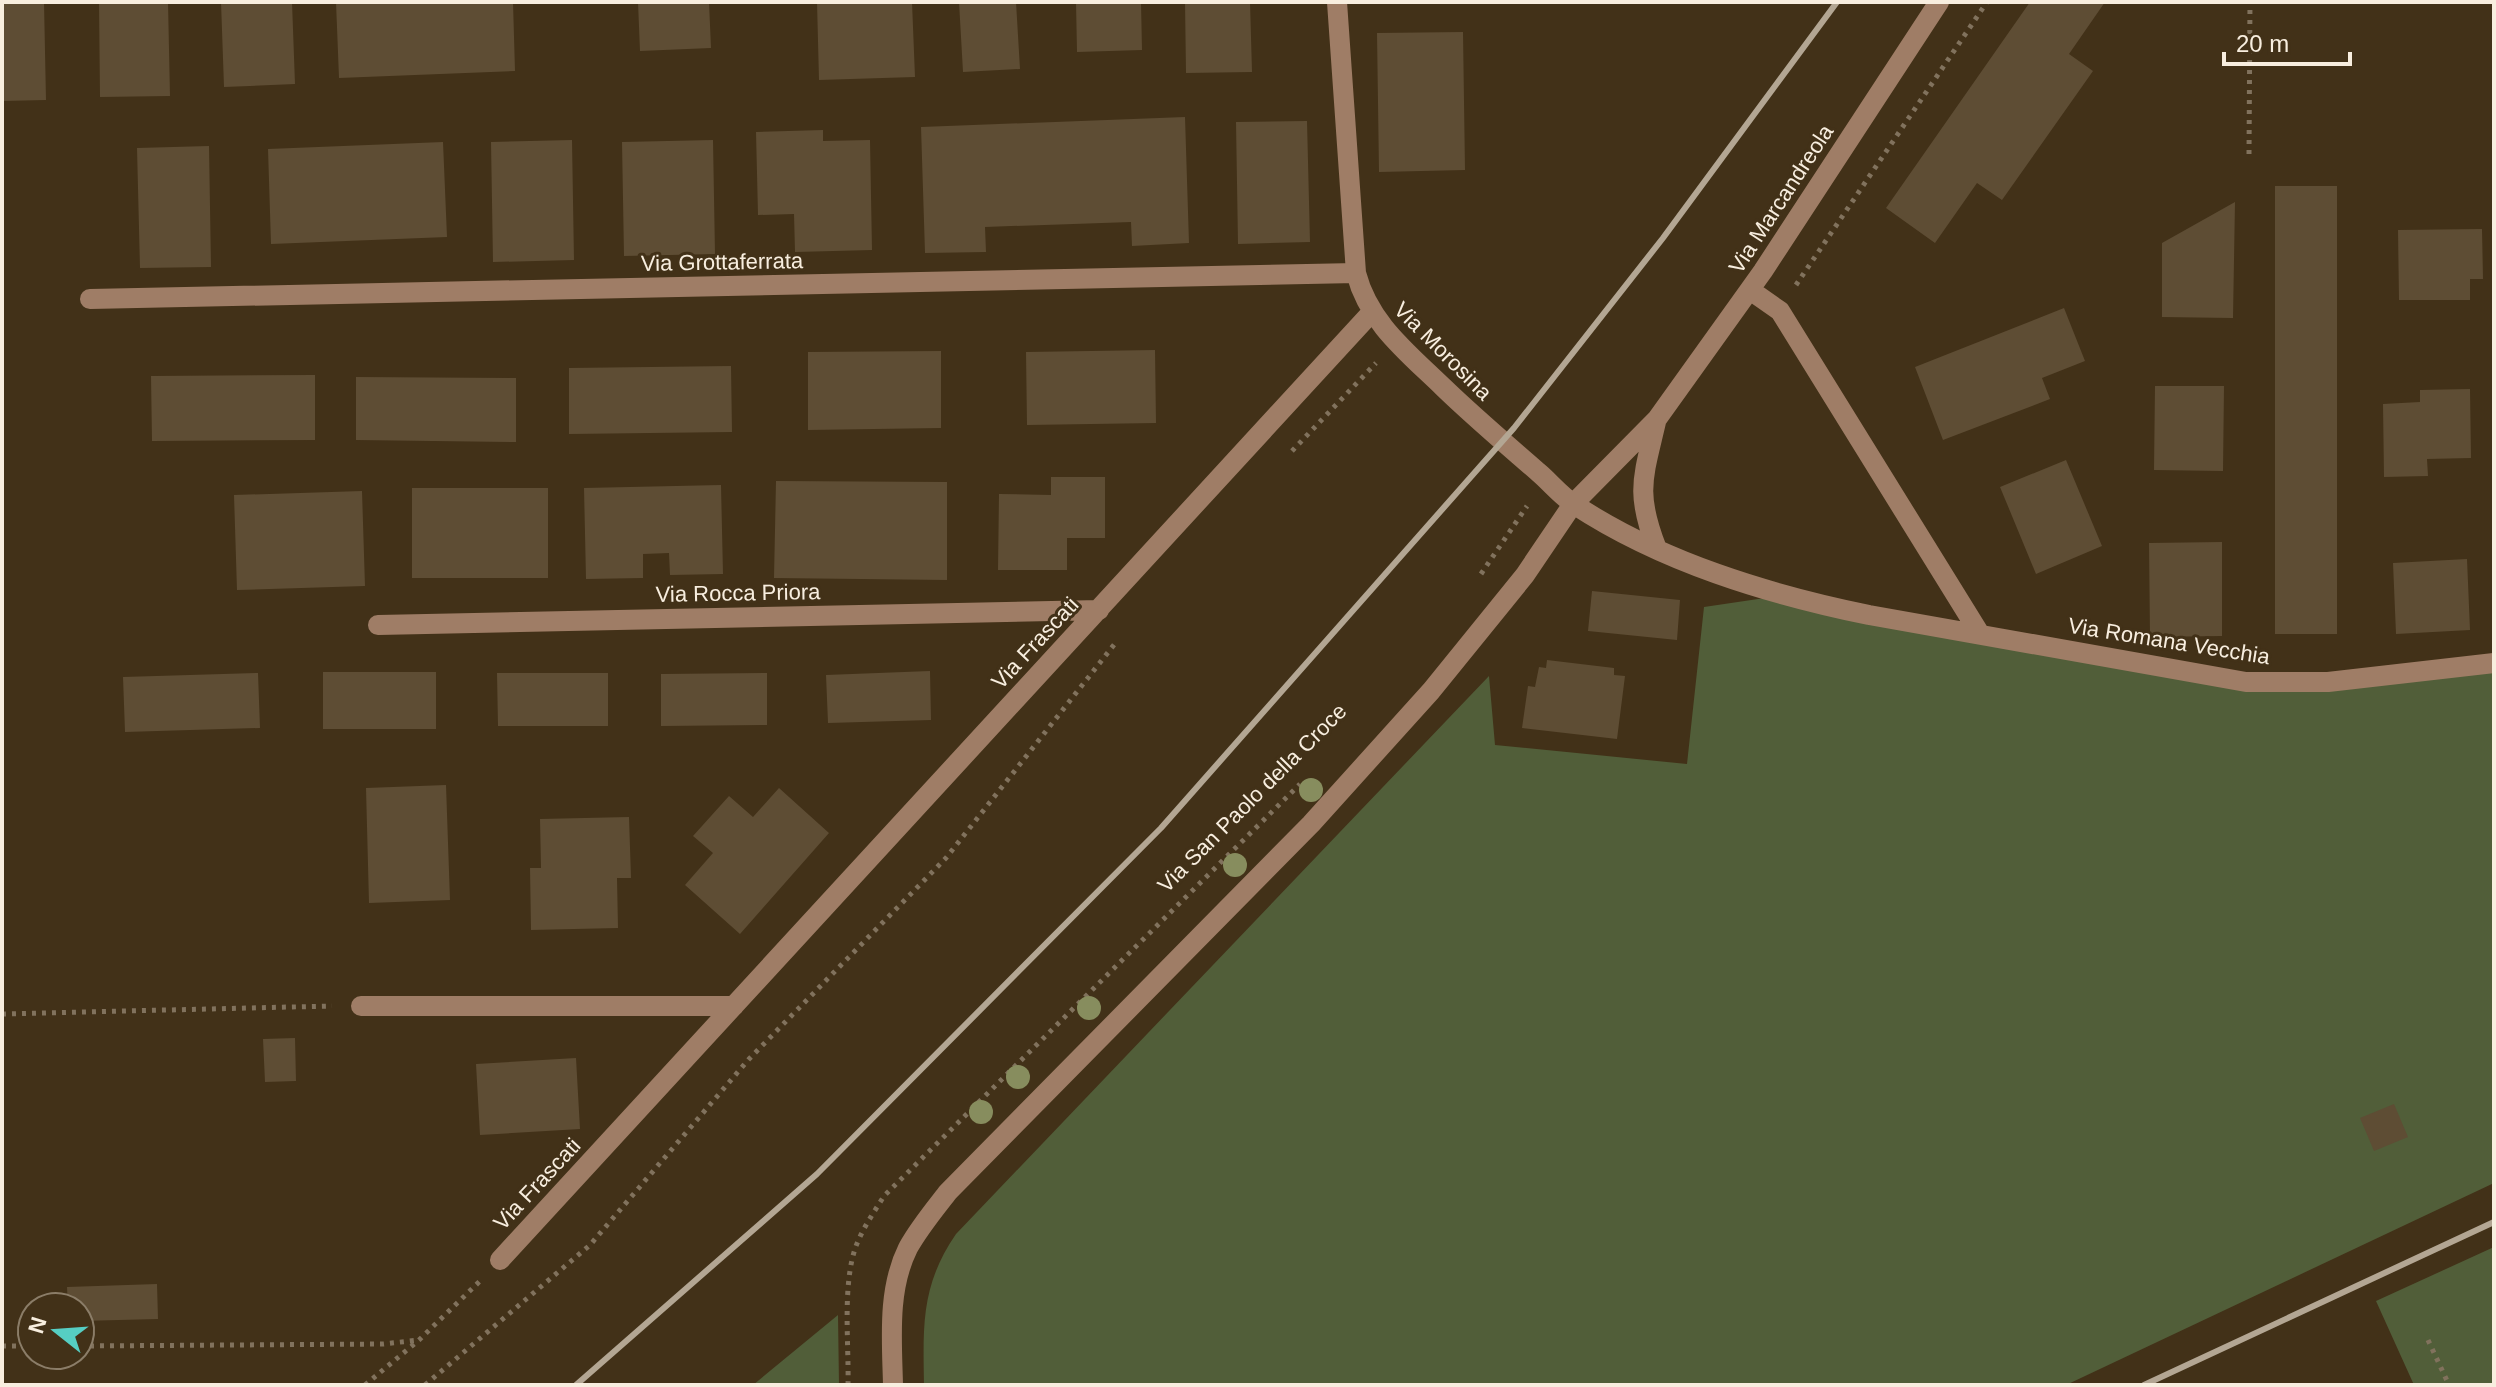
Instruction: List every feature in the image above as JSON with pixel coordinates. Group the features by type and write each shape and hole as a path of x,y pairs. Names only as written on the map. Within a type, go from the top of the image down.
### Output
{"street":[{"name":"Via Morosina","path":"1337,2 1356,273 1371,313 1395,341 1467,410 1573,504"},
{"name":"Via Marcandreola","path":"1573,504 1657,419 1750,290 1939,2"},
{"name":"Via Grottaferrata","path":"90,299 1356,273"},
{"path":"1750,290 1780,311 1980,634"},
{"name":"Via Frascati","path":"500,1260 1371,313"},
{"name":"Via Marcandreola","path":"1657,419 1642,481 1645,518 1657,549"},
{"path":"893,1385 894,1295 907,1251 929,1216 948,1192 1373,758 1516,588 1573,504"},
{"name":"Via Romana Vecchia","path":"1573,504 1657,549 1754,586 1811,602 2257,682 2328,682 2494,663"},
{"name":"Via Rocca Priora","path":"378,625 1099,610"},
{"path":"361,1006 734,1006"}],"path":[{"path":"1792,290 1987,2"},
{"path":"2249,154 2250,2"},
{"path":"1290,452 1395,341"},
{"path":"1477,580 1535,494 1548,480"},
{"path":"425,1385 590,1245 749,1059 946,858 1121,635"},
{"name":"Via San Paolo della Croce","path":"848,1385 849,1275 855,1248 884,1196 1308,777"},
{"path":"2,1014 361,1006"},
{"name":"Via Frascati","path":"365,1385 419,1340 500,1260"},
{"path":"96,1346 383,1344 419,1340"},
{"path":"2428,1340 2449,1385"}],"green space":[{"path":"1785,595 2292,684 2494,663 2494,1183 2066,1385 924,1385 926,1306 936,1271 956,1234 1489,676 1495,745 1687,764 1704,607"},
{"path":"2494,1247 2494,1385 2414,1385 2376,1301"},
{"path":"838,1315 839,1385 753,1385"}],"building":[{"path":"2,2 44,2 46,100 2,101"},
{"path":"99,2 168,2 170,96 100,97"},
{"path":"221,2 292,2 295,84 224,87"},
{"path":"336,2 513,2 515,71 339,78"},
{"path":"638,2 709,2 711,48 640,51"},
{"path":"817,2 912,2 915,77 819,80"},
{"path":"959,2 1016,2 1020,69 963,72"},
{"path":"1076,2 1141,2 1142,50 1077,52"},
{"path":"1185,2 1250,2 1252,72 1186,73"},
{"path":"2030,2 2105,2 2069,54 2093,71 2002,200 1977,183 1935,243 1886,208"},
{"path":"1463,32 1465,170 1379,172 1377,33"},
{"path":"1185,117 1189,243 1132,246 1131,222 985,227 986,252 925,253 921,127"},
{"path":"1307,121 1310,242 1238,244 1236,122"},
{"path":"823,130 823,141 870,140 872,250 795,252 794,214 758,215 756,132"},
{"path":"572,140 574,260 493,262 491,142"},
{"path":"713,140 715,254 624,256 622,142"},
{"path":"443,142 447,237 271,244 268,149"},
{"path":"209,146 211,267 140,268 137,148"},
{"path":"2275,186 2337,186 2337,634 2275,634"},
{"path":"2235,202 2233,318 2162,317 2162,243"},
{"path":"2482,229 2483,279 2470,279 2470,300 2399,300 2398,230"},
{"path":"2064,308 2085,361 2042,378 2050,399 1943,440 1915,367"},
{"path":"1155,350 1156,423 1027,425 1026,352"},
{"path":"941,351 941,428 808,430 808,352"},
{"path":"731,366 732,432 569,434 569,368"},
{"path":"315,375 315,440 152,441 151,376"},
{"path":"356,377 516,378 516,442 356,440"},
{"path":"2155,386 2224,386 2223,471 2154,470"},
{"path":"2470,389 2471,458 2427,459 2428,476 2384,477 2383,404 2420,402 2420,390"},
{"path":"2066,460 2102,546 2036,574 2000,487"},
{"path":"1051,477 1105,477 1105,538 1067,538 1067,570 998,570 999,494 1051,495"},
{"path":"776,481 947,482 947,580 774,578"},
{"path":"721,485 723,574 670,575 669,553 643,554 643,578 586,579 584,488"},
{"path":"412,488 548,488 548,578 412,578"},
{"path":"362,491 365,586 237,590 234,495"},
{"path":"2222,542 2222,636 2150,637 2149,543"},
{"path":"2467,559 2470,630 2396,634 2393,563"},
{"path":"1592,591 1680,600 1677,640 1588,631"},
{"path":"1547,660 1614,668 1614,675 1625,676 1617,739 1522,728 1528,686 1535,687 1539,667 1546,668"},
{"path":"930,671 931,720 828,723 826,675"},
{"path":"323,672 436,672 436,729 323,729"},
{"path":"258,673 260,728 125,732 123,677"},
{"path":"497,673 608,673 608,726 498,726"},
{"path":"767,673 767,725 661,726 661,674"},
{"path":"446,785 450,900 369,903 366,788"},
{"path":"779,788 829,833 740,934 685,885 713,853 693,836 729,796 753,817"},
{"path":"629,817 631,878 617,878 618,928 531,930 530,868 541,868 540,819"},
{"path":"295,1038 296,1081 265,1082 263,1039"},
{"path":"576,1058 580,1129 480,1135 476,1064"},
{"path":"2394,1104 2408,1137 2374,1151 2360,1118"},
{"path":"157,1284 158,1319 96,1321 96,1291 67,1291 67,1287"}],"railway":[{"path":"576,1385 817,1174 1161,828 1514,428 1663,238 1837,2"},
{"path":"2144,1385 2494,1222"}]}
